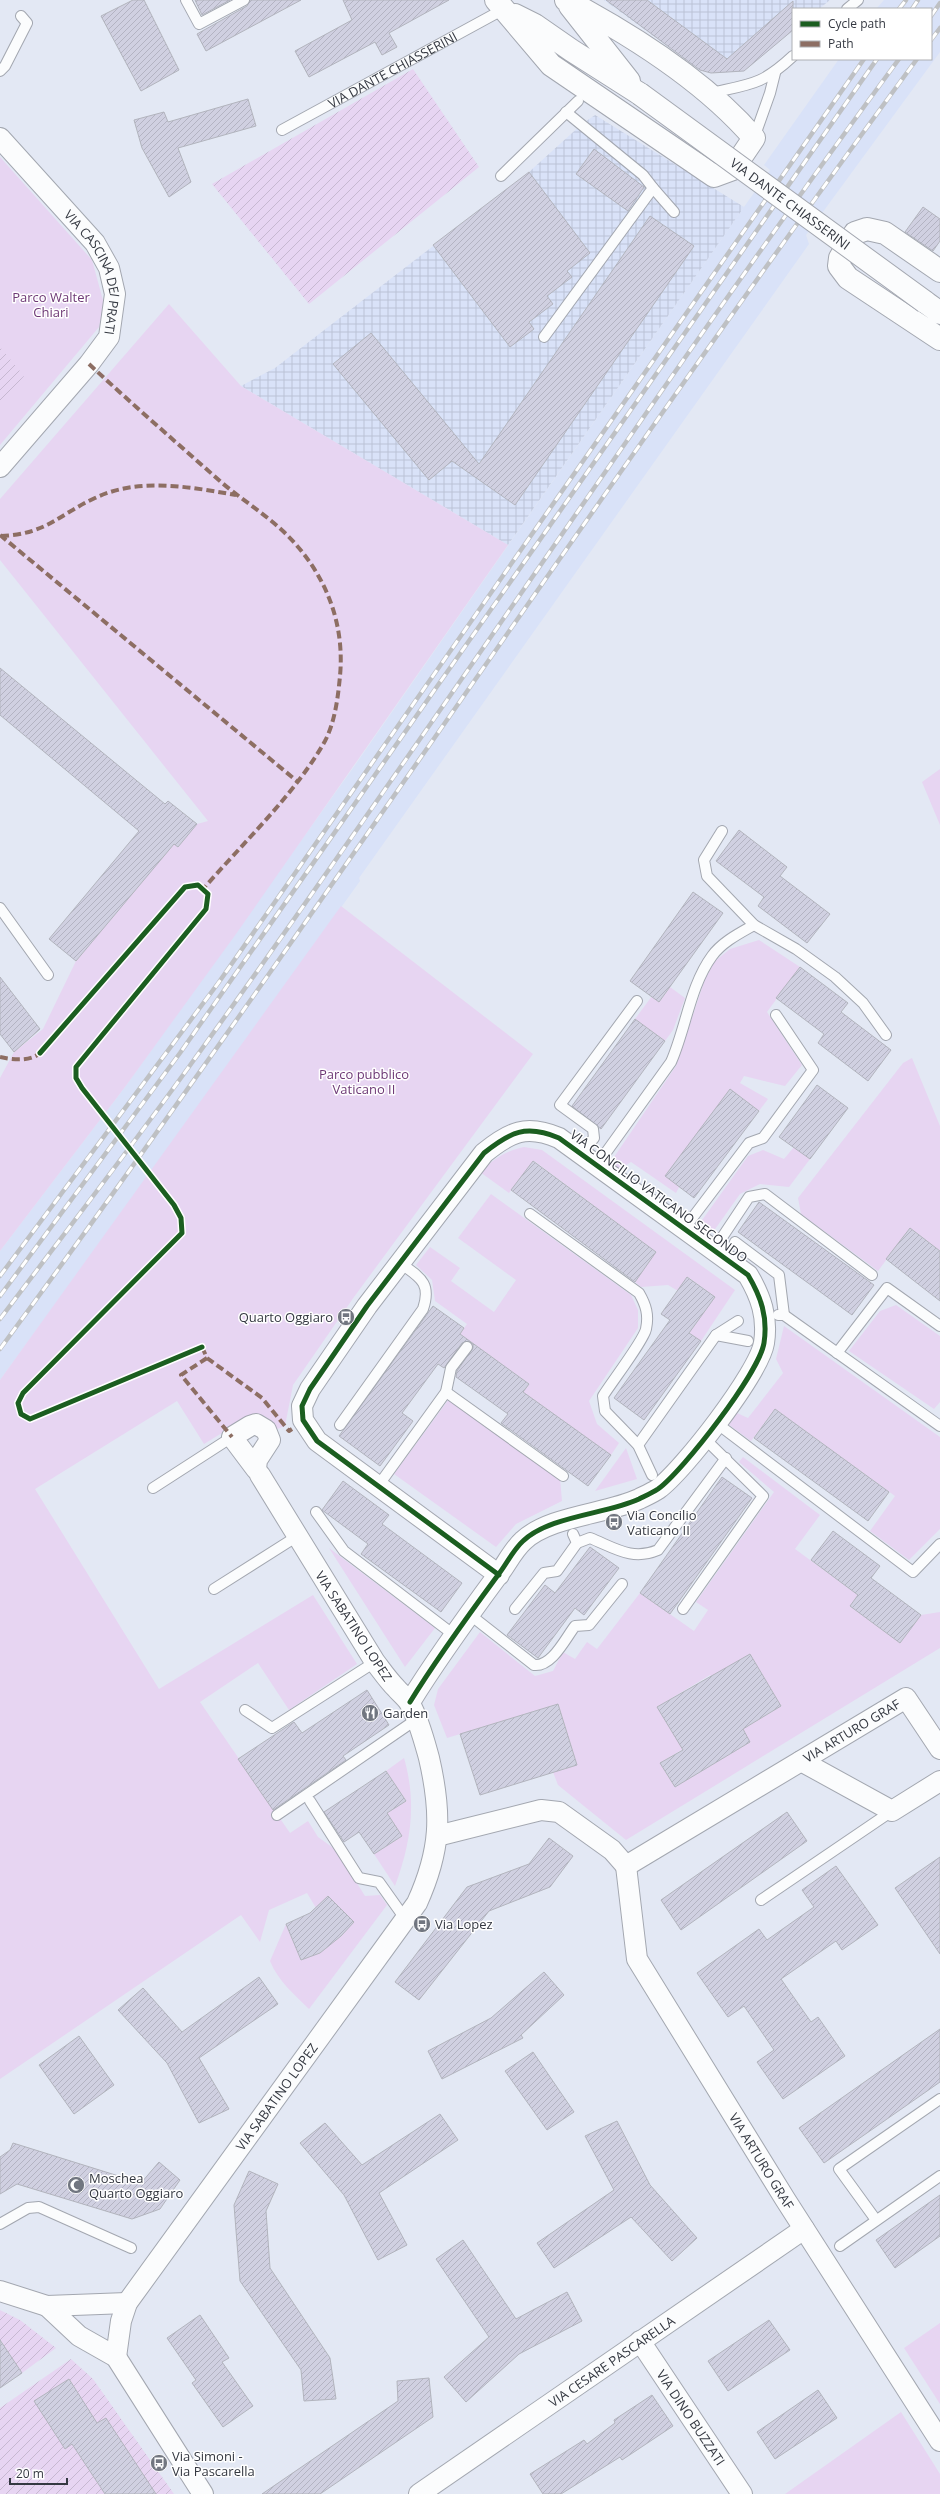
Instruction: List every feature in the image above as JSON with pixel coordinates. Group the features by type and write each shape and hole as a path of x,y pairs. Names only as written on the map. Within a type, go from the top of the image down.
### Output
{"street":[{"path":"502,3 551,65 714,176 733,169 754,138 734,114 710,93 608,22 566,0"},
{"name":"VIA DANTE CHIASSERINI","path":"566,0 640,94"},
{"name":"VIA DANTE CHIASSERINI","path":"502,3 570,50 640,94 933,308"},
{"name":"VIA CASCINA DEI PRATI","path":"0,138 95,243 109,268 115,294 114,312 109,337 89,364 0,467"},
{"path":"940,271 885,233 867,229 854,233 840,258 839,266 848,278 940,339"},
{"name":"VIA CONCILIO VATICANO SECONDO","path":"413,1711 454,1636 469,1614 499,1575 523,1541 545,1528 637,1500 658,1489 679,1468 709,1430 758,1362 764,1344 765,1315 759,1294 748,1274 581,1153 559,1138 541,1130 522,1132 503,1138 484,1153 400,1263 310,1389 302,1406 303,1420 317,1442 499,1575"},
{"path":"232,1437 256,1424 266,1430 270,1440 257,1460 258,1472"},
{"name":"VIA SABATINO LOPEZ","path":"116,2357 122,2321 127,2303 406,1920 417,1903 427,1881 438,1836 439,1807 436,1792 413,1711 375,1662 296,1537 258,1472 232,1437"},
{"name":"VIA ARTURO GRAF","path":"800,1761 906,1698 940,1749"},
{"path":"438,1836 541,1810 558,1812 605,1845 626,1866 800,1761"},
{"name":"VIA ARTURO GRAF","path":"800,1761 892,1811"},
{"path":"892,1811 940,1781"},
{"name":"VIA ARTURO GRAF","path":"626,1866 637,1959 804,2228 940,2441"},
{"name":"VIA CESARE PASCARELLA","path":"419,2494 804,2228"},
{"path":"0,2291 47,2306 127,2303"},
{"path":"47,2306 79,2336 116,2357 203,2494"},
{"name":"VIA DINO BUZZATI","path":"640,2341 742,2494"}],"lane":[{"path":"186,0 199,24 244,0"},
{"path":"848,8 858,0"},
{"name":"VIA DANTE CHIASSERINI","path":"282,130 502,3"},
{"path":"0,71 5,66 27,23 21,16"},
{"path":"710,93 760,82 774,73 792,57"},
{"path":"754,138 770,94 774,73"},
{"path":"501,176 578,101"},
{"path":"566,112 643,175 674,212"},
{"path":"544,337 653,188"},
{"path":"722,831 704,860 707,876 754,925 796,949 835,977 863,1003 886,1035"},
{"path":"0,908 48,975"},
{"path":"597,1165 671,1062 701,975 713,954 733,937 754,925"},
{"path":"581,1153 594,1138 593,1129 560,1105 637,1001"},
{"path":"690,1221 749,1143 763,1138 813,1070 776,1015"},
{"path":"719,1242 749,1197 765,1194 872,1275"},
{"path":"530,1214 639,1294 645,1303 648,1317 646,1331 603,1396 605,1411 638,1445 652,1475"},
{"path":"735,1242 779,1275 781,1315 940,1426"},
{"path":"340,1425 423,1309 427,1297 426,1287 420,1278 400,1263"},
{"path":"837,1353 887,1288 940,1326"},
{"path":"638,1445 716,1335 738,1321"},
{"path":"716,1335 748,1341"},
{"path":"378,1486 446,1392 451,1368 467,1346"},
{"path":"446,1392 563,1476"},
{"path":"683,1609 764,1496 726,1458 709,1430"},
{"path":"709,1430 913,1572 940,1544"},
{"path":"153,1488 232,1437"},
{"path":"515,1609 544,1573 557,1571 577,1544 590,1538 637,1556 646,1555 658,1550 726,1458"},
{"path":"316,1512 344,1551 454,1636"},
{"path":"573,1534 577,1544"},
{"path":"214,1589 296,1537"},
{"path":"469,1614 534,1665 541,1666 548,1662 575,1626 589,1625 622,1584"},
{"path":"245,1710 272,1728 375,1662"},
{"path":"277,1815 413,1711"},
{"path":"310,1801 359,1878 379,1882 406,1920"},
{"path":"761,1900 892,1811"},
{"path":"876,2220 839,2169 940,2099"},
{"path":"840,2246 940,2176"},
{"path":"0,2224 28,2208 39,2207 131,2248"}],"shaded area":[{"path":"604,0 830,0 820,8 792,8 792,31 744,71 716,73 700,70"},
{"path":"884,0 940,0 940,52 806,235 809,244 359,878 360,881 0,1380 0,1251 125,1087 353,768 770,170 764,165 838,60 932,60 932,8 877,8"},
{"path":"595,115 744,207 508,545 241,386 275,368 529,172 582,124"}],"green space":[{"path":"413,69 479,167 309,304 212,184"},
{"name":"Parco Walter Chiari","path":"0,157 92,260 104,304 99,327 0,445"},
{"path":"169,304 241,386 508,545 236,934 125,1087 0,1251 0,1078 14,1052 43,1029 76,961 174,844 178,847 197,824 208,821 0,560 0,499"},
{"path":"0,347 24,376 0,405"},
{"path":"940,769 940,825 922,782"},
{"name":"Parco pubblico Vaticano II","path":"341,906 533,1054 354,1297 293,1385 285,1426 272,1431 253,1414 204,1444 177,1401 35,1489 159,1689 313,1595 357,1664 289,1710 258,1663 200,1702 290,1833 308,1821 318,1837 336,1850 365,1896 380,1895 387,1905 309,2009 277,1975 270,1961 286,1924 301,1960 324,1949 354,1922 328,1896 316,1908 307,1893 269,1910 260,1942 241,1915 0,2079 0,1380"},
{"path":"759,940 800,967 767,1012 802,1065 785,1086 744,1076 740,1083 768,1099 759,1111 730,1089 676,1193 631,1162 620,1169 610,1163 676,1066 705,979 715,961 730,949"},
{"path":"670,987 685,998 673,1030 665,1041 635,1019 652,996 659,1002"},
{"path":"912,1058 940,1126 940,1251 910,1228 878,1271 801,1214 798,1198 903,1063"},
{"path":"524,1147 542,1150 735,1290 701,1341 689,1333 715,1297 688,1277 678,1291 668,1285 641,1287 635,1282 656,1252 534,1161 509,1193 480,1172 500,1156"},
{"path":"794,1147 810,1159 789,1187 760,1184 740,1194 713,1232 700,1223 748,1156 763,1150 784,1159"},
{"path":"491,1194 631,1295 638,1310 638,1328 589,1401 597,1424 619,1443 611,1455 523,1392 529,1384 481,1349 477,1354 457,1338 467,1324 435,1301 432,1280 416,1265 430,1247 460,1268 451,1281 494,1312 516,1280 458,1238"},
{"path":"896,1305 940,1336 940,1402 934,1409 849,1351 880,1311"},
{"path":"784,1326 940,1437 940,1529 909,1560 870,1531 895,1496 775,1409 751,1441 728,1424 737,1413 748,1418 783,1373 776,1359"},
{"path":"449,1399 560,1478 562,1501 516,1524 496,1547 394,1474"},
{"path":"626,1448 637,1479 595,1491"},
{"path":"743,1457 820,1515 795,1549 858,1595 850,1606 900,1643 921,1615 940,1612 940,1648 626,1840 558,1785 553,1772 577,1765 558,1704 447,1738 434,1705 438,1689 480,1632 535,1676 553,1671 563,1652 575,1659 587,1642 597,1649 640,1593 694,1631 708,1610 696,1602 774,1492 739,1462","holes":["750,1654 781,1706 760,1719 751,1706 735,1716 750,1742 675,1787 660,1763 698,1740 688,1723 672,1732 657,1707 710,1675 724,1698 728,1667"]},
{"path":"329,1548 435,1628 405,1667"},
{"path":"404,1758 410,1791 410,1823 405,1854 395,1886 374,1854 402,1836 387,1813 406,1801 386,1771"},
{"path":"0,2310 20,2320 56,2348 22,2373 0,2340"},
{"path":"940,2323 940,2404 904,2348"},
{"path":"71,2359 93,2379 174,2494 0,2494 0,2408"},
{"path":"901,2412 940,2474 940,2494 785,2494"}],"building":[{"path":"133,0 144,0 179,70 141,91 101,16"},
{"path":"195,0 230,0 202,15"},
{"path":"250,0 301,0 206,51 197,34 247,6"},
{"path":"343,0 449,0 389,33 397,47 382,55 375,42 309,77 295,51 352,20"},
{"path":"606,0 647,0 727,59 793,1 792,31 744,71 711,73 700,70"},
{"path":"248,99 256,126 178,148 191,182 169,197 142,148 134,120 164,112 168,122"},
{"path":"594,149 644,187 628,211 576,174"},
{"path":"529,172 590,253 567,271 572,277 547,296 553,304 529,322 534,329 510,347 433,245"},
{"path":"923,207 940,219 940,241 933,251 905,232"},
{"path":"650,216 694,246 515,505 452,461 429,480 333,364 371,333 479,464"},
{"path":"0,668 165,804 168,801 197,824 178,847 174,844 76,961 49,939 139,831 0,715"},
{"path":"739,830 787,867 780,876 830,914 807,943 758,906 764,897 716,861"},
{"path":"693,892 723,913 659,1002 630,981"},
{"path":"800,967 848,1003 841,1012 891,1050 868,1081 818,1043 824,1034 776,998"},
{"path":"0,977 40,1029 14,1052 0,1034"},
{"path":"635,1019 665,1041 601,1129 572,1106"},
{"path":"817,1085 848,1108 810,1159 779,1137"},
{"path":"730,1089 759,1111 694,1198 665,1176"},
{"path":"533,1161 656,1252 635,1282 511,1190"},
{"path":"759,1202 874,1285 852,1315 738,1232"},
{"path":"910,1228 940,1251 940,1301 886,1259"},
{"path":"687,1277 715,1297 689,1333 701,1341 644,1420 614,1398 670,1320 661,1314"},
{"path":"433,1306 464,1328 460,1334 529,1384 523,1392 611,1455 588,1486 501,1423 508,1414 456,1377 457,1371 473,1348 473,1344 468,1341 462,1343 444,1368 438,1364 402,1413 413,1421 380,1466 339,1436"},
{"path":"775,1409 889,1492 868,1521 754,1438"},
{"path":"722,1477 752,1498 670,1614 640,1593"},
{"path":"343,1481 389,1515 382,1524 462,1583 441,1612 361,1554 368,1544 322,1510"},
{"path":"833,1531 880,1566 871,1578 921,1615 900,1643 850,1606 858,1595 811,1560"},
{"path":"590,1547 619,1568 584,1615 575,1608 538,1658 507,1635 545,1585 555,1593"},
{"path":"750,1654 781,1706 743,1729 750,1742 675,1787 660,1763 683,1750 657,1707"},
{"path":"367,1690 389,1725 343,1756 346,1760 273,1810 238,1759 294,1722 302,1733"},
{"path":"558,1704 577,1765 480,1795 460,1734"},
{"path":"386,1771 406,1801 387,1813 402,1836 374,1854 359,1832 344,1842 324,1812"},
{"path":"787,1812 807,1841 681,1930 661,1900"},
{"path":"549,1838 573,1856 550,1887 489,1911 419,2000 395,1982 467,1887 529,1864"},
{"path":"940,1857 940,1954 895,1888"},
{"path":"836,1866 878,1925 842,1950 836,1941 781,1979 811,2022 818,2017 845,2056 783,2099 757,2062 774,2050 744,2006 728,2017 697,1973 759,1929 767,1940 814,1907 802,1890"},
{"path":"328,1896 354,1922 341,1936 320,1953 301,1960 286,1924 310,1913"},
{"path":"544,1972 564,1995 521,2035 523,2038 442,2079 428,2051 491,2018"},
{"path":"259,1977 278,2004 199,2058 229,2109 199,2123 167,2063 118,2010 143,1988 182,2032"},
{"path":"940,2029 940,2082 824,2163 799,2128"},
{"path":"79,2036 114,2085 74,2114 39,2065"},
{"path":"533,2052 574,2112 547,2130 505,2071"},
{"path":"440,2114 458,2140 379,2193 407,2245 378,2260 344,2195 300,2143 325,2123 362,2165"},
{"path":"617,2121 650,2185 697,2238 672,2261 631,2217 554,2268 537,2243 614,2190 585,2136"},
{"path":"13,2143 141,2183 159,2162 180,2180 160,2209 132,2219 17,2184 0,2194 0,2157 10,2150"},
{"path":"249,2171 278,2184 266,2211 270,2268 330,2358 336,2399 304,2401 301,2370 240,2281 234,2205"},
{"path":"940,2195 940,2236 895,2268 876,2240"},
{"path":"463,2240 516,2319 567,2292 582,2321 519,2354 466,2402 444,2377 489,2337 436,2259"},
{"path":"200,2315 229,2358 222,2362 253,2406 223,2427 192,2383 196,2380 167,2338"},
{"path":"769,2320 790,2350 728,2391 708,2361"},
{"path":"0,2340 22,2373 0,2388"},
{"path":"429,2378 433,2417 320,2494 262,2494 398,2401 397,2381"},
{"path":"69,2379 97,2423 106,2418 156,2494 105,2494 72,2444 65,2449 34,2401"},
{"path":"818,2390 837,2418 775,2459 757,2432"},
{"path":"652,2395 673,2426 622,2460 620,2457 561,2494 543,2494 530,2474 584,2440 587,2444 615,2423 614,2420"}],"railway":[{"path":"900,8 906,0"},
{"path":"913,8 918,0"},
{"path":"932,15 940,3"},
{"path":"932,39 940,28"},
{"path":"0,1276 219,982 863,60"},
{"path":"0,1296 180,1053 876,60"},
{"path":"0,1319 191,1064 369,813 631,434 898,60"},
{"path":"0,1349 231,1028 686,380 916,60"}],"marked path":[{"path":"89,364 221,482 287,535 312,565 322,582 330,600 335,618 341,656 340,676 334,718 325,741 299,780 204,888"},
{"path":"1,536 30,532 41,528 95,498 129,488 147,486 183,487 236,495"},
{"path":"0,535 298,782"},
{"path":"0,1057 11,1059 28,1059 38,1055 42,1051"},
{"path":"202,1347 207,1358 262,1398 289,1431 292,1429"},
{"path":"207,1358 181,1375 232,1437"}],"cycle path":[{"path":"40,1053 185,887 198,885 208,894 206,909 76,1067 76,1078 82,1088 174,1205 181,1218 182,1233 23,1393 18,1403 21,1414 30,1419 202,1347"},
{"path":"410,1702 452,1638 475,1606 486,1591 498,1575 501,1571 519,1545 534,1533 548,1526 579,1516 626,1504 658,1489 670,1479 701,1443 735,1398 749,1376 759,1357 764,1343 764,1316 757,1291 748,1275 559,1138 537,1131 519,1132 510,1135 484,1153 367,1306 310,1389 302,1406 303,1420 317,1441 499,1575"}],"place":[{"name":"Quarto Oggiaro","path":"346,1317"},
{"name":"Via Concilio Vaticano II","path":"614,1522"},
{"name":"Garden","path":"370,1713"},
{"name":"Via Lopez","path":"422,1924"},
{"name":"Moschea Quarto Oggiaro","path":"76,2185"},
{"name":"Via Simoni - Via Pascarella","path":"159,2463"}]}
